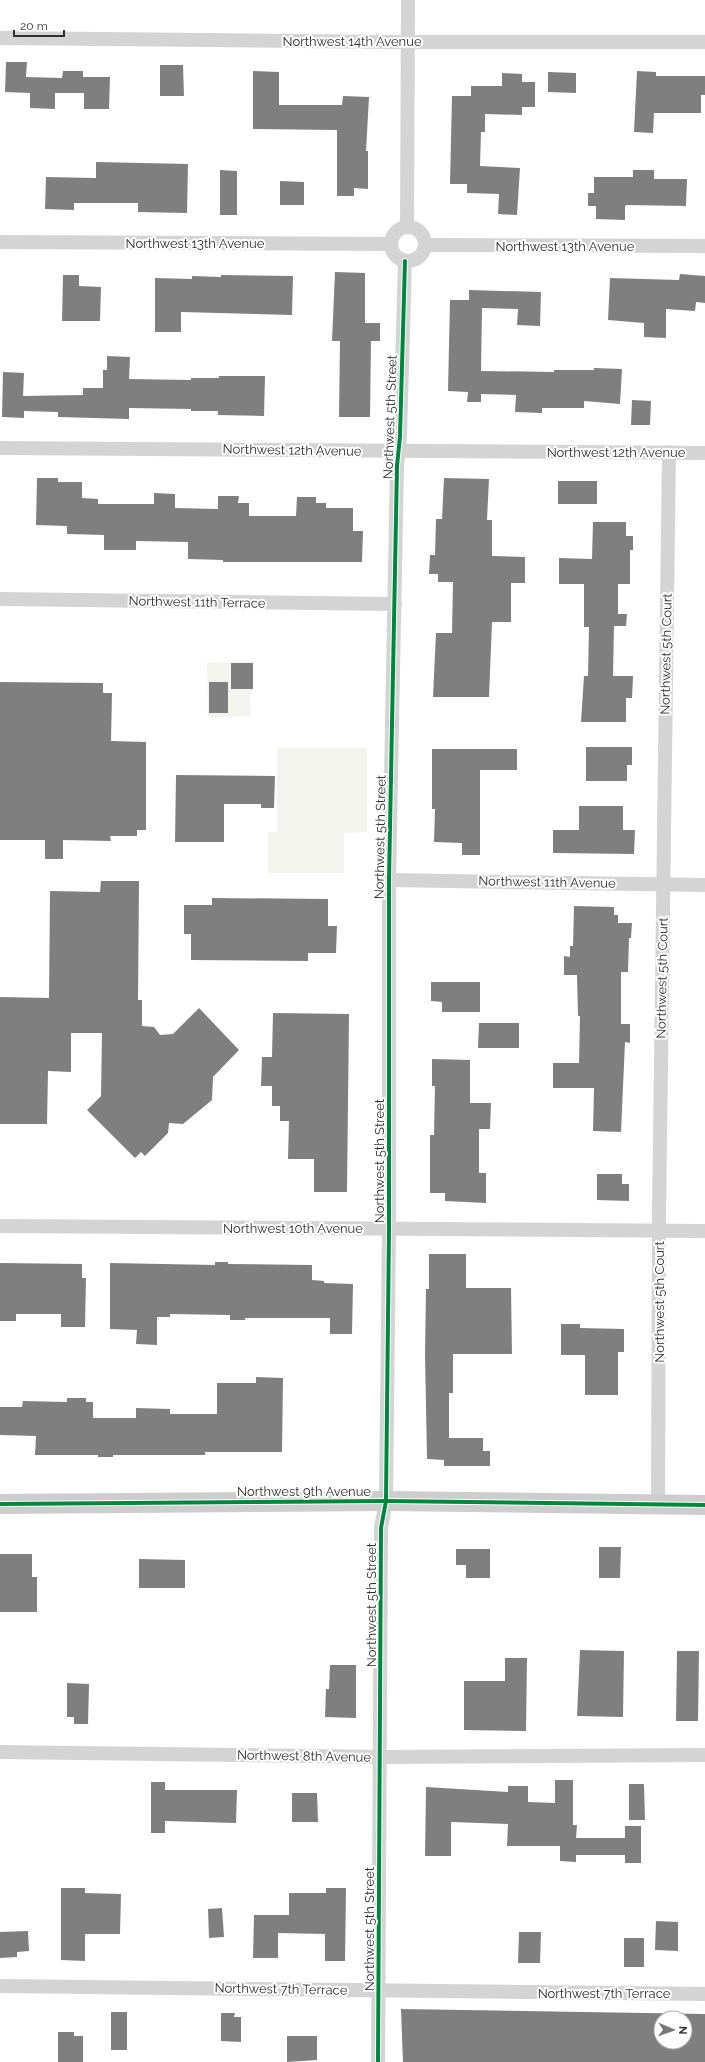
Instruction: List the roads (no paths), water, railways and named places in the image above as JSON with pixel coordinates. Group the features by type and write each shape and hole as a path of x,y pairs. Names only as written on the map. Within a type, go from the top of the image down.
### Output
{"main road":[{"name":"Northwest 9th Avenue","path":"0,1504 386,1501 658,1503 705,1505"}],"street":[{"path":"407,227 408,0"},
{"name":"Northwest 14th Avenue","path":"0,38 408,42 705,42"},
{"path":"407,227 413,227 422,234 425,245 421,256 416,259 405,261 396,257 391,244 394,234 402,228 407,227"},
{"name":"Northwest 13th Avenue","path":"0,242 391,244"},
{"name":"Northwest 13th Avenue","path":"425,245 705,246"},
{"name":"Northwest 5th Street","path":"378,2062 382,1528 386,1501 389,1228 389,880 398,451 400,436 405,261"},
{"name":"Northwest 12th Avenue","path":"0,448 705,453"},
{"name":"Northwest 5th Court","path":"658,1503 659,1231 669,452"},
{"name":"Northwest 11th Terrace","path":"0,599 395,604"},
{"name":"Northwest 11th Avenue","path":"389,880 705,885"},
{"name":"Northwest 10th Avenue","path":"0,1226 705,1231"},
{"name":"Northwest 8th Avenue","path":"0,1752 380,1757 705,1755"},
{"name":"Northwest 7th Terrace","path":"0,1986 705,1994"}]}
